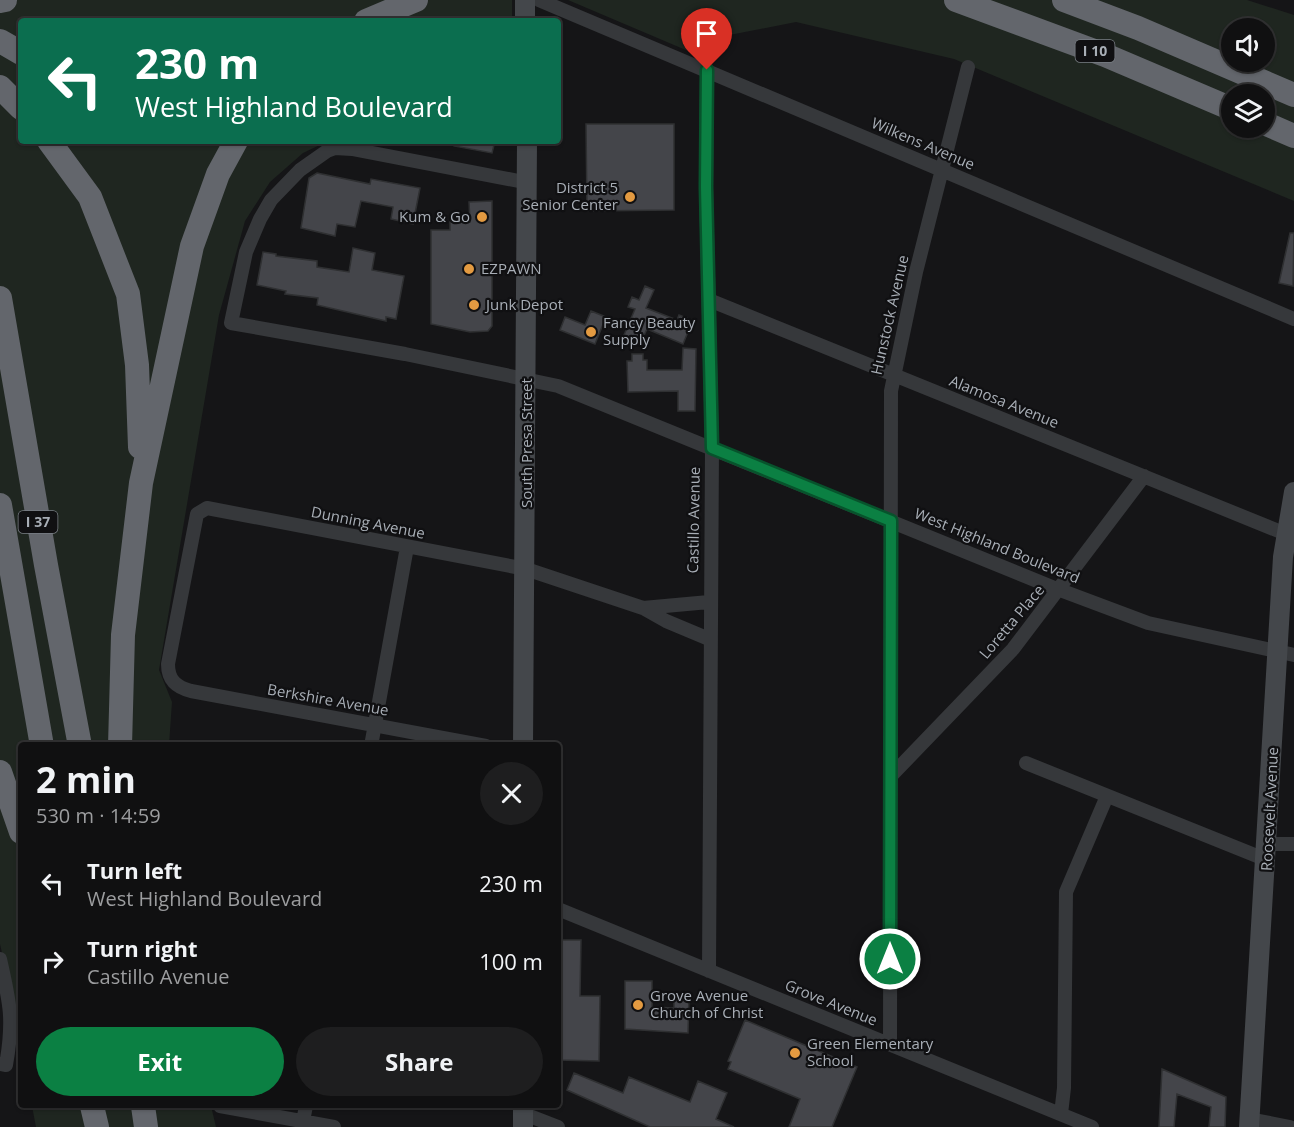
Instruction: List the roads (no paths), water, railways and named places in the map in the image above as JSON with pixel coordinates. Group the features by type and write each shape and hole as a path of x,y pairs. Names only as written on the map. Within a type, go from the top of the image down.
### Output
{"highway":[{"path":"0,2 5,0"},
{"path":"373,18 416,0"},
{"name":"I 10","path":"956,0 1105,55 1221,104"},
{"name":"I 10","path":"1064,0 1138,28 1294,95"},
{"path":"0,41 18,51"},
{"path":"0,87 18,105"},
{"path":"1275,128 1294,136"},
{"path":"51,144 90,197 128,294 137,365 141,483"},
{"path":"120,742 123,635 141,483 192,246 218,174 235,144"},
{"name":"I 37","path":"0,298 45,565 79,742"},
{"name":"I 37","path":"0,506 41,742"},
{"path":"0,772 18,823"},
{"path":"92,1108 97,1127"},
{"path":"143,1108 146,1127"}],"main road":[{"path":"525,0 525,18"},
{"name":"South Presa Street","path":"524,742 527,377 525,249 529,183 527,144"},
{"name":"Roosevelt Avenue","path":"1249,1123 1267,852 1286,653 1286,534 1294,492"}],"street":[{"name":"Wilkens Avenue","path":"539,0 1294,319"},
{"name":"Hunstock Avenue","path":"890,1044 893,375 968,67"},
{"name":"Castillo Avenue","path":"707,70 712,448 709,602 709,971"},
{"name":"West Highland Boulevard","path":"529,183 352,149 334,148 300,170 271,200 246,252 231,323 527,377 558,386 1061,590 1148,623 1286,653"},
{"name":"Alamosa Avenue","path":"709,300 1286,534"},
{"name":"Loretta Place","path":"890,777 1013,649 1061,590 1144,476"},
{"name":"Dunning Avenue","path":"170,676 168,664 197,514 205,509 526,569 643,608"},
{"path":"372,742 407,548"},
{"path":"643,608 709,602"},
{"path":"643,608 666,621 709,639"},
{"name":"Berkshire Avenue","path":"170,676 181,688 191,691 465,742"},
{"path":"1026,762 1107,796 1267,852 1294,844"},
{"path":"1061,1114 1064,1088 1066,892 1107,796"},
{"name":"Grove Avenue","path":"561,910 1092,1127"},
{"path":"0,959 12,1029 3,1064"},
{"path":"231,1108 334,1127"},
{"path":"303,1121 306,1108"},
{"path":"523,1115 558,1127"},
{"path":"1249,1123 1290,1127"}],"place":[{"name":"District 5 Senior Center","path":"630,197"},
{"name":"Kum & Go","path":"482,217"},
{"name":"EZPAWN","path":"469,269"},
{"name":"Junk Depot","path":"474,305"},
{"name":"Fancy Beauty Supply","path":"591,332"},
{"name":"Grove Avenue Church of Christ","path":"638,1005"},
{"name":"Green Elementary School","path":"795,1053"}]}
